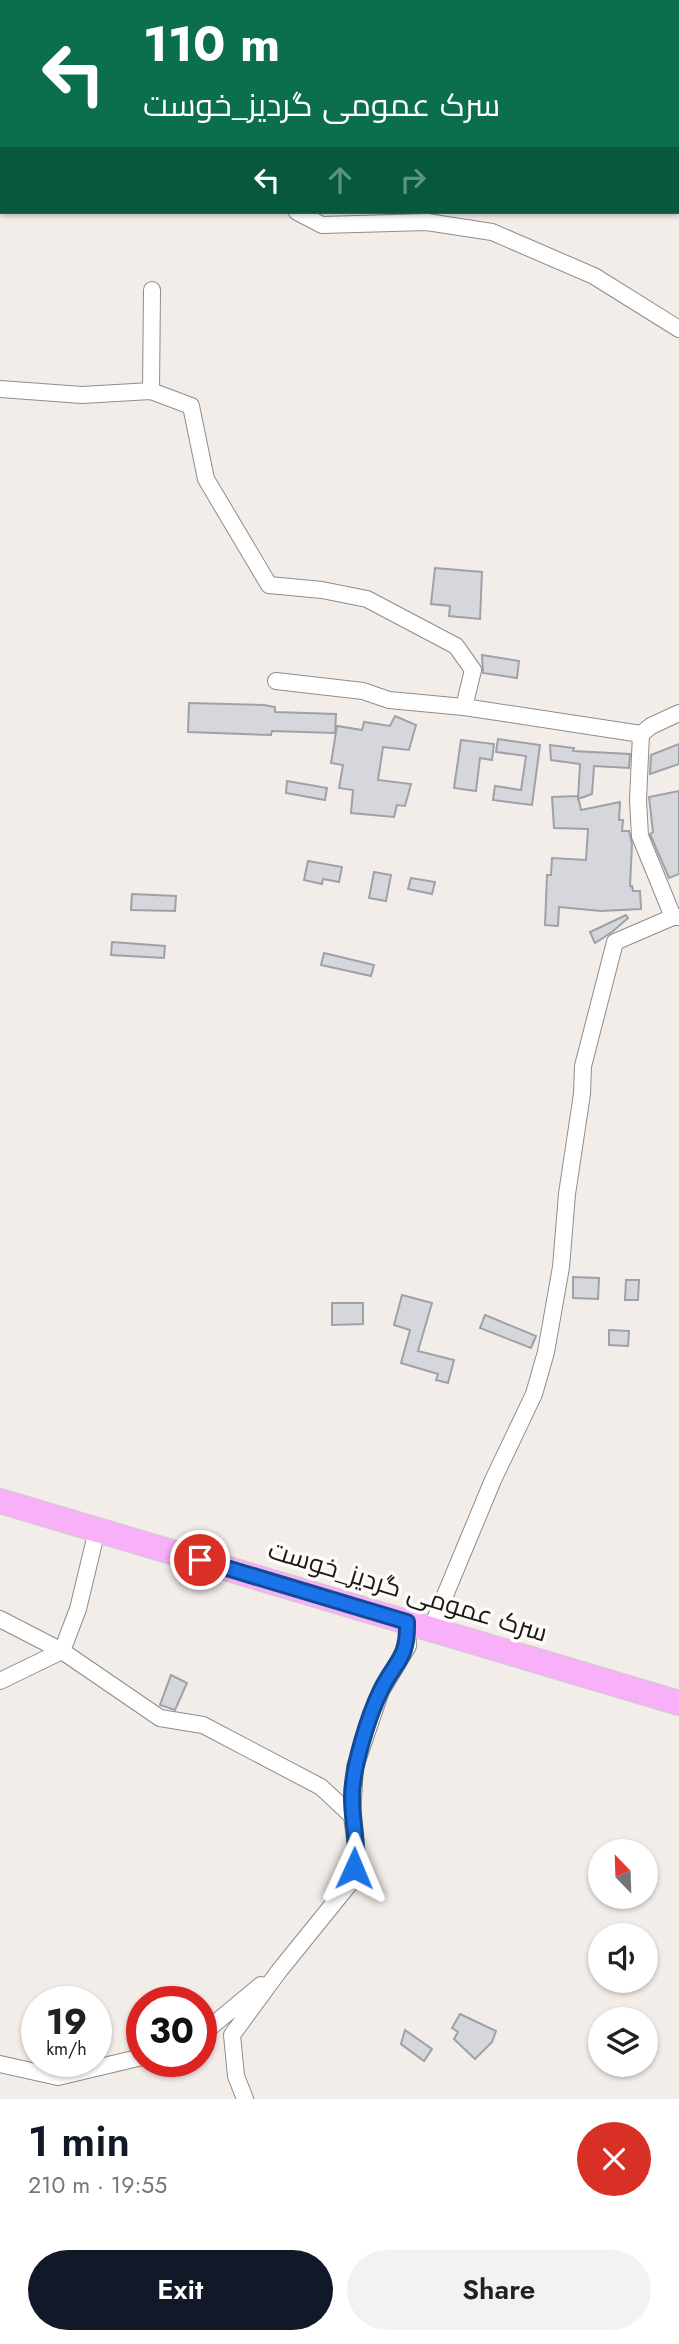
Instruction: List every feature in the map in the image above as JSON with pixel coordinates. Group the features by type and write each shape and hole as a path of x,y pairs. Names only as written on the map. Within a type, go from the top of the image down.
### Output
{"highway":[{"name":"سرک عمومی گردیز_خوست","path":"0,1501 679,1703"}],"street":[{"path":"301,214 321,225 427,222 492,232 594,276 679,329"},
{"path":"151,391 152,290"},
{"path":"0,389 82,395 151,391 191,406 206,479 270,584 367,599 456,646 472,670 464,707"},
{"path":"276,681 363,691 389,700 464,707 641,734 651,726 679,713"},
{"path":"245,2099 236,2076 232,2035 279,1971 351,1882 357,1854 352,1816 355,1767 381,1691 419,1625 534,1394 546,1352 561,1267 583,1066 615,942 676,917 640,836 638,800 641,734"},
{"path":"0,1681 62,1651 78,1609 97,1530"},
{"path":"0,1619 62,1651 160,1718 203,1725 321,1787 352,1816"},
{"path":"217,2022 279,1971"},
{"path":"0,2064 58,2077 126,2061"}],"building":[{"path":"435,568 482,572 480,619 449,616 450,606 431,604"},
{"path":"482,655 519,661 517,678 483,673"},
{"path":"189,703 264,705 275,707 275,712 336,714 335,733 272,731 271,735 188,732"},
{"path":"395,716 416,725 409,750 383,747 378,780 411,784 405,806 397,805 394,817 351,813 353,790 339,788 343,765 331,763 337,726 362,730 364,722 390,726"},
{"path":"498,739 540,745 532,805 493,800 495,786 521,790 526,756 496,752"},
{"path":"461,740 494,744 492,760 480,758 476,791 454,788"},
{"path":"679,744 679,764 650,774 651,755"},
{"path":"550,745 574,748 573,751 630,754 629,768 594,766 592,794 578,799 580,764 551,760"},
{"path":"287,781 327,788 325,800 286,793"},
{"path":"679,791 679,874 669,878 650,834 653,832 649,797"},
{"path":"578,796 581,810 620,802 619,820 623,820 622,831 629,831 632,844 630,886 633,891 640,891 641,909 601,911 559,907 558,926 545,925 547,875 551,875 552,858 586,860 588,829 554,828 552,797"},
{"path":"308,861 342,867 339,882 323,879 322,884 304,880"},
{"path":"374,872 391,875 386,901 369,898"},
{"path":"411,878 435,882 432,894 408,889"},
{"path":"132,894 176,896 175,911 131,910"},
{"path":"626,915 628,918 595,943 590,932"},
{"path":"112,942 165,946 164,958 111,955"},
{"path":"324,953 374,965 371,976 321,965"},
{"path":"573,1277 599,1278 598,1299 573,1298"},
{"path":"626,1280 639,1280 638,1300 625,1300"},
{"path":"402,1295 432,1303 418,1351 454,1360 448,1383 436,1380 438,1374 401,1363 410,1330 394,1325"},
{"path":"332,1303 363,1303 363,1324 332,1325"},
{"path":"485,1315 536,1336 531,1348 480,1328"},
{"path":"609,1330 629,1331 628,1346 609,1345"},
{"path":"171,1675 187,1683 175,1710 160,1705"},
{"path":"460,2014 496,2031 492,2042 475,2059 454,2039 458,2032 452,2028"},
{"path":"405,2030 432,2049 424,2061 401,2044"}],"route":[{"path":"200,1560 407,1622 408,1646 381,1691 355,1767 352,1816 357,1854 354,1868"}]}
